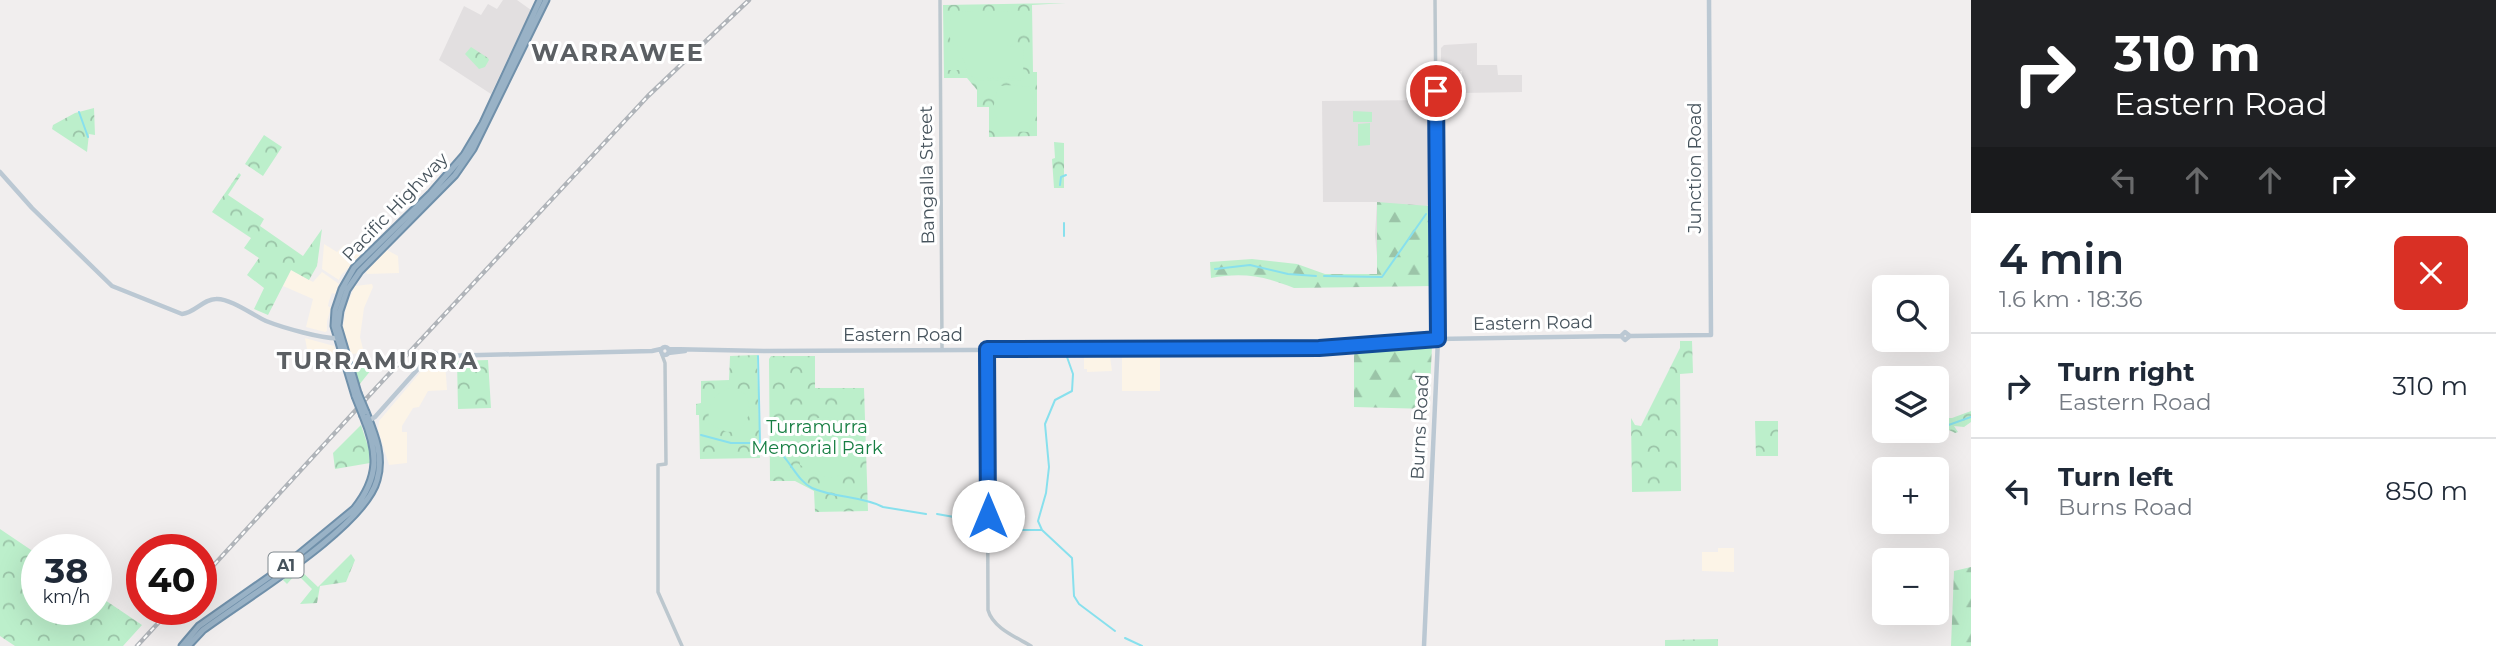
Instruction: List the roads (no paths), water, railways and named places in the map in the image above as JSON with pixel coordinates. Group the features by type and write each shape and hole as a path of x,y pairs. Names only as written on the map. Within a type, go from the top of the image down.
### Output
{"highway":[{"name":"Pacific Highway","path":"188,646 203,630 300,561 362,508 375,489 379,470 377,442 356,395 334,323 335,310 348,276 431,193 464,155 540,0"},
{"name":"Pacific Highway","path":"339,338 340,311 351,283 372,257 455,175 474,149 545,0"},
{"name":"Pacific Highway","path":"182,646 199,626 286,565 359,503 368,490 374,470 374,451 366,418"}],"main road":[{"name":"Junction Road","path":"1630,336 1711,335 1709,0"},
{"path":"0,172 54,230 118,290 182,314 190,313 209,300 222,299 267,321 324,338 339,338"},
{"name":"Eastern Road","path":"366,418 375,417 433,352 441,356 652,351 1319,348 1438,339 1621,336 1626,331 1630,336"},
{"name":"Burns Road","path":"1423,646 1438,339"}],"street":[{"name":"Bangalla Street","path":"940,0 942,349"},
{"name":"Burns Road","path":"1435,0 1438,339"},
{"path":"987,349 988,610 996,625 1031,646"},
{"path":"665,352 666,464 658,465 659,592 682,646"}],"waterway":[{"path":"79,112 88,137"},
{"path":"1060,185 1061,177 1066,175"},
{"path":"1324,276 1382,277 1426,214"},
{"path":"1064,223 1064,236"},
{"path":"1215,269 1250,265 1288,274 1316,276"},
{"path":"758,356 760,443"},
{"path":"1067,357 1073,374 1072,391 1055,400 1045,424 1049,467 1046,493 1038,521 1042,530 1072,558 1074,596 1079,604 1115,631"},
{"path":"1949,425 1971,417"},
{"path":"701,435 731,443 754,443"},
{"path":"769,445 782,454 801,479 812,488 883,507 926,514"},
{"path":"937,514 954,517 965,524"},
{"path":"970,530 983,530"},
{"path":"991,530 1041,530"},
{"path":"1125,638 1142,646"}],"railway":[{"path":"217,562 648,96 749,0"},
{"path":"137,646 156,625"}],"district":[{"name":"WARRAWEE","path":"618,52"},
{"name":"TURRAMURRA","path":"378,360"}],"park label":[{"name":"Turramurra Memorial Park","path":"817,437"}]}
